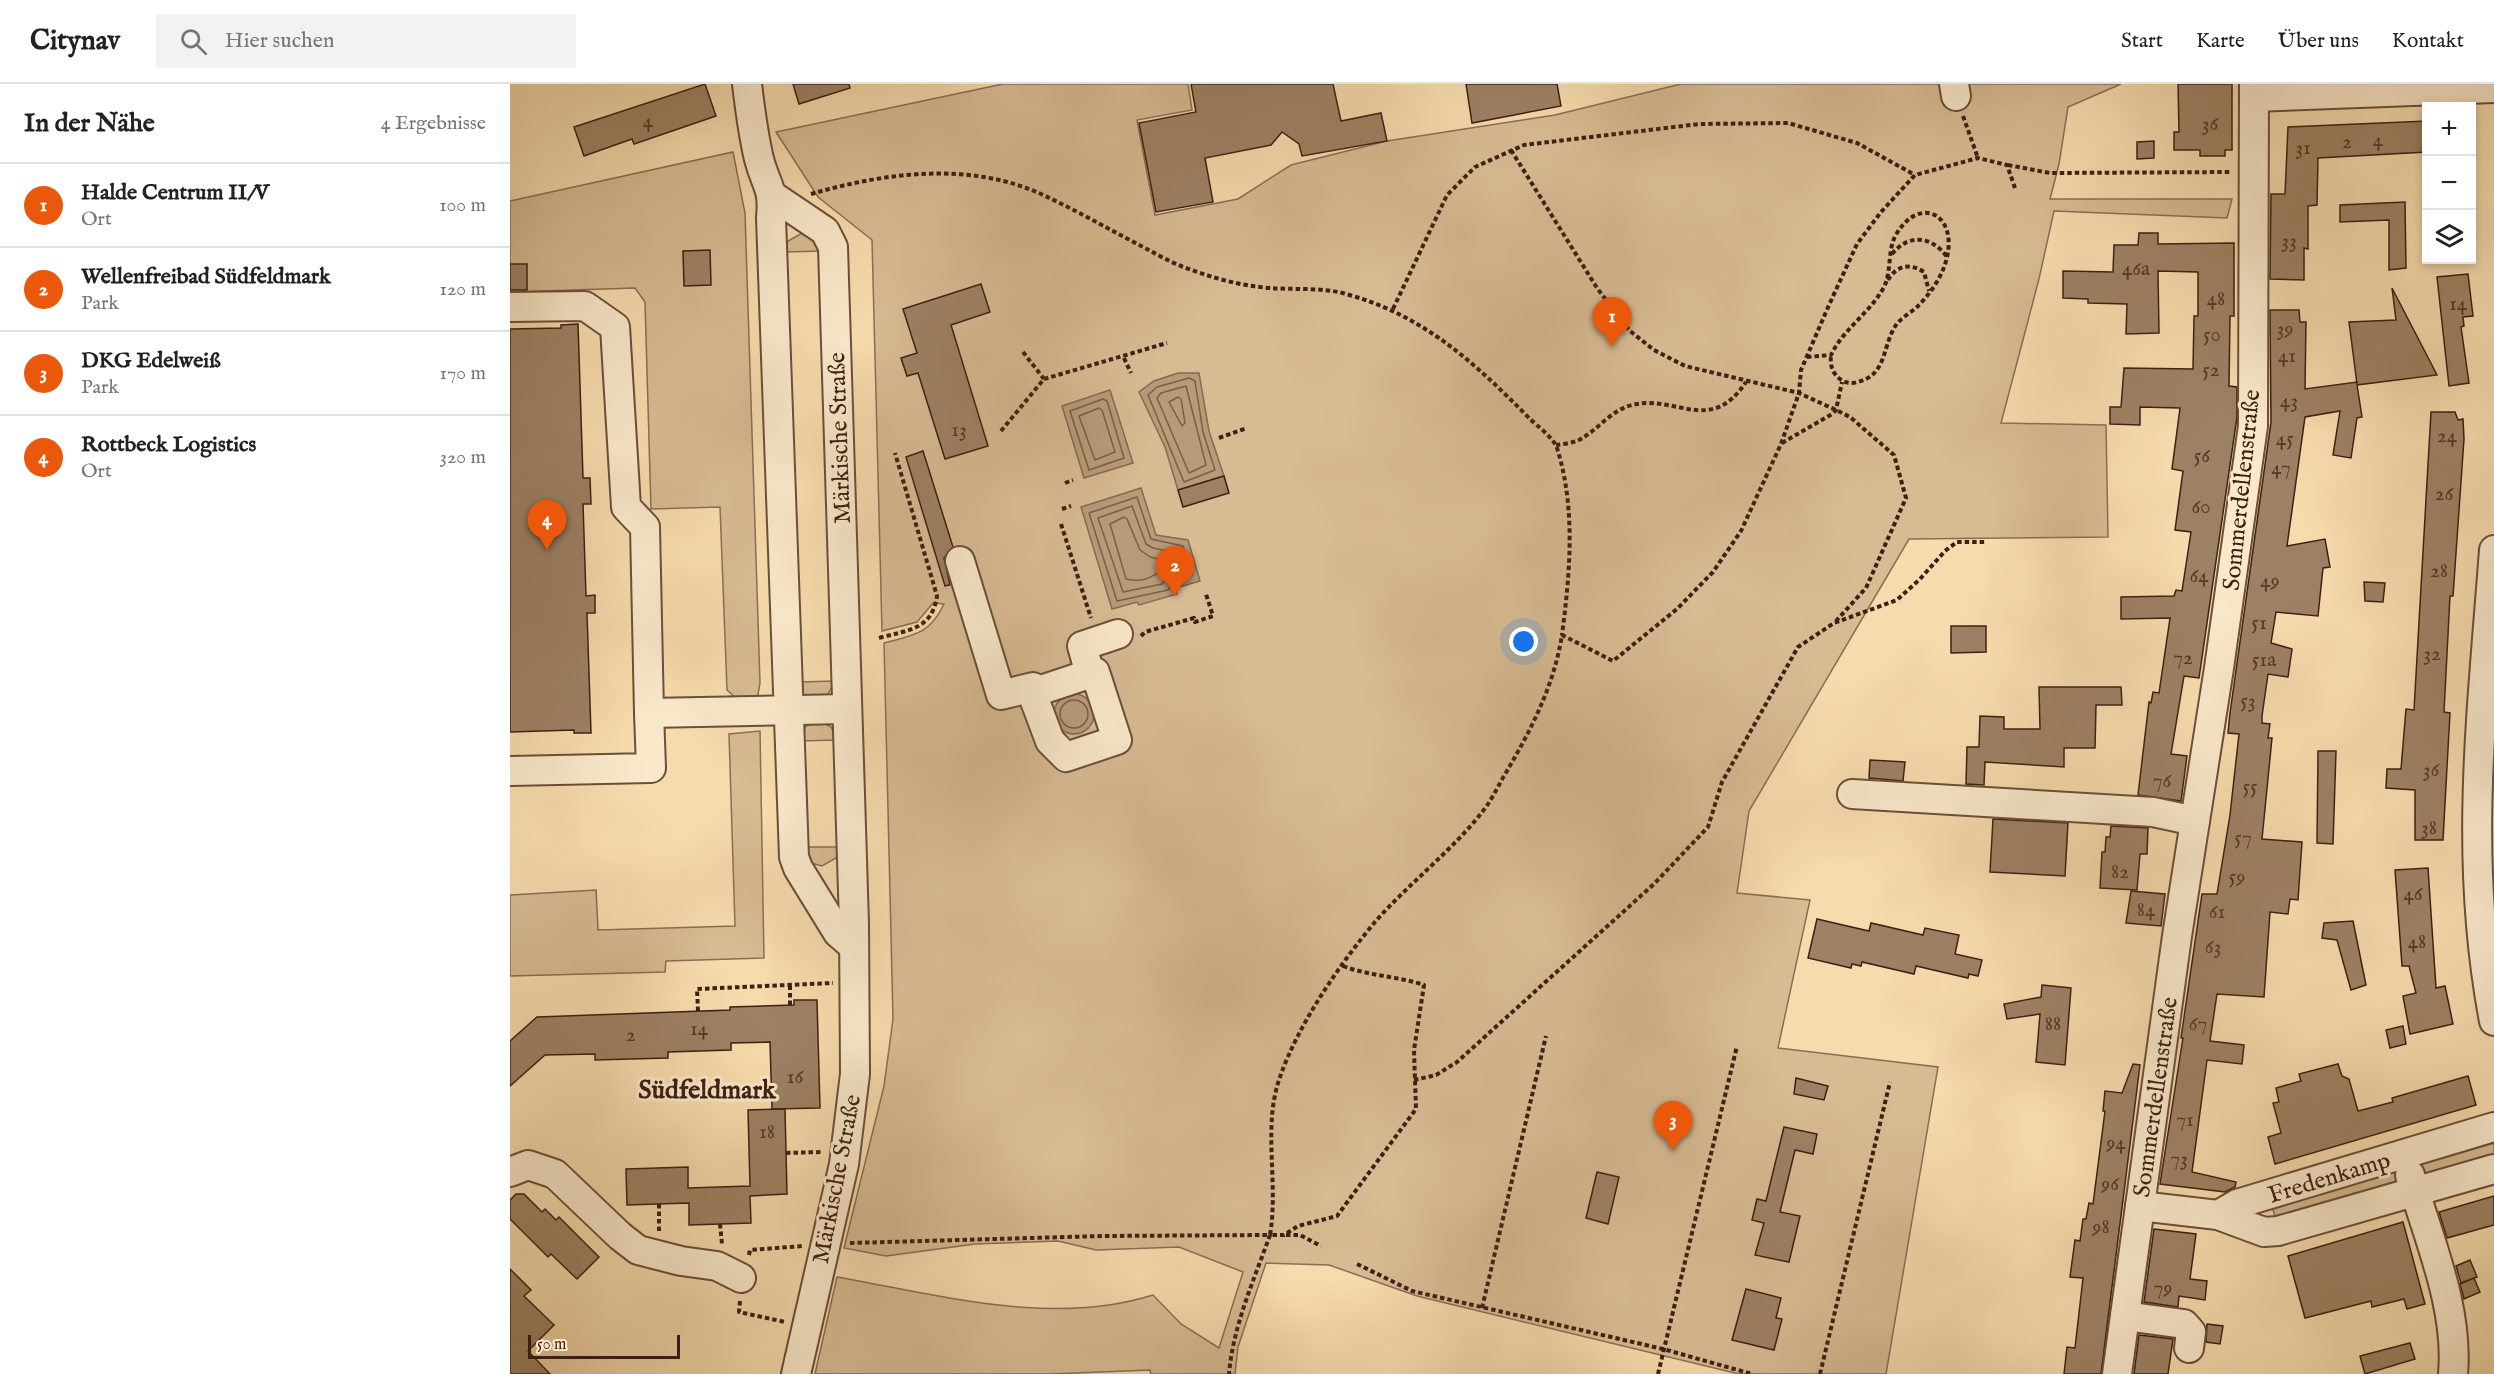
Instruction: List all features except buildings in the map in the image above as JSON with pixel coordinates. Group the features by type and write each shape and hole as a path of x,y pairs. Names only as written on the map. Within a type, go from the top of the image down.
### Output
{"street":[{"path":"747,84 751,124 760,163 773,196 771,218 794,857 798,868 838,933 853,946"},
{"path":"2254,90 2494,88"},
{"name":"Sommerdellenstraße","path":"2117,1374 2253,426 2254,90"},
{"name":"Märkische Straße","path":"773,196 825,231 833,247 855,982 855,1074 845,1151 796,1374"},
{"path":"510,307 585,306 615,327 626,507 645,527 651,768 510,771"},
{"path":"2494,550 2477,763 2476,842 2484,965 2494,1021"},
{"path":"960,561 1001,695 1033,687 1035,692"},
{"path":"1090,674 1083,646 1118,638"},
{"path":"1095,672 1117,740 1066,757 1050,741 1032,693 1035,692 1095,672"},
{"path":"649,713 789,712 846,709"},
{"path":"1852,794 2153,812 2195,821"},
{"path":"2404,1154 2494,1127"},
{"name":"Fredenkamp","path":"2218,1215 2237,1204 2404,1154 2448,1308 2454,1359 2452,1374"},
{"path":"510,1172 528,1165 555,1174 620,1236 638,1250 681,1261 717,1266 741,1278"},
{"path":"2415,1192 2494,1169"},
{"name":"Fredenkamp","path":"2140,1206 2218,1215 2264,1232 2278,1231 2415,1192"},
{"path":"2125,1316 2184,1324 2191,1332 2188,1348"}],"path":[{"path":"1955,90 1978,158"},
{"path":"1393,309 1447,195 1475,167 1524,145 1699,124 1788,123 1857,143 1915,175"},
{"path":"1511,150 1597,288 1630,331 1654,350 1685,366 1799,393 1836,410 1850,417 1894,455 1906,498 1866,588 1834,623"},
{"path":"1562,635 1613,661 1677,609 1713,572 1741,531 1781,444 1799,393 1802,370 1857,244 1915,175 1978,158 2030,171 2058,174 2254,172"},
{"path":"2007,165 2015,188"},
{"path":"798,211 810,194 851,182 940,172 969,175 1039,192 1182,267 1225,281 1266,288 1343,293 1393,309 1448,342 1494,382 1556,445 1569,515 1570,575 1558,661 1531,730 1482,812 1375,922 1343,966 1294,1045 1280,1078 1273,1109 1274,1214 1270,1235 1236,1333 1229,1374"},
{"path":"1886,284 1894,237 1905,221 1919,213 1936,213 1945,222 1949,241 1947,257 1940,277 1929,292 1897,324 1880,368 1869,379 1854,383 1842,382 1834,373 1831,355 1838,342 1876,300 1886,284 1893,272 1902,266 1914,266 1924,272 1929,281 1929,292"},
{"path":"1892,255 1899,246 1922,238 1932,241 1947,257"},
{"path":"1001,431 1044,379 1167,343"},
{"path":"1023,352 1044,379"},
{"path":"1807,357 1831,355"},
{"path":"1124,357 1131,373"},
{"path":"1556,445 1576,442 1614,413 1632,405 1653,404 1689,411 1715,409 1735,398 1746,382"},
{"path":"1781,444 1836,410 1842,382"},
{"path":"1219,438 1247,428"},
{"path":"879,638 915,628 928,621 936,608 937,596 895,453"},
{"path":"1065,483 1073,480"},
{"path":"1062,509 1071,506"},
{"path":"1061,524 1118,638 1194,618 1195,622 1214,616 1206,594"},
{"path":"1414,1080 1436,1075 1457,1062 1654,884 1708,827 1722,782 1798,647 1834,623 1897,600 1945,551 1957,542 1985,542"},
{"path":"1284,1235 1298,1226 1337,1216 1416,1109 1414,1050 1424,985 1401,977 1364,974 1343,966"},
{"path":"698,1011 697,989 855,982"},
{"path":"790,985 790,1005"},
{"path":"1482,1308 1546,1036"},
{"path":"1658,1374 1737,1046"},
{"path":"1820,1374 1890,1082"},
{"path":"786,1153 845,1151"},
{"path":"805,1326 739,1312 741,1278 750,1250 825,1244 1104,1236 1300,1235 1321,1246"},
{"path":"1357,1264 1412,1291 1663,1349 1752,1374"}],"shaded area":[{"path":"1003,84 1188,84 1192,110 1137,120 1155,215 1238,199 1291,165 1387,141 1555,115 1681,84 2121,84 2068,107 2059,164 2050,199 2232,199 2227,218 2054,211 2039,279 2001,423 2106,425 2108,537 1909,539 1749,811 1737,893 1810,900 1778,1048 1938,1067 1886,1374 1739,1374 1417,1296 1329,1265 1266,1263 1238,1347 1235,1374 1151,1374 1150,1370 1050,1374 815,1374 837,1277 955,1299 1035,1308 1075,1308 1114,1304 1153,1295 1181,1324 1219,1348 1243,1272 1179,1247 1096,1250 1058,1241 975,1244 886,1256 844,1248 884,1086 893,1019 884,643 920,632 933,622 944,604 933,603 917,622 882,631 872,240 818,197 776,132"},
{"path":"733,152 745,213 760,683 757,700 738,700 727,690 720,507 651,509 645,302 635,288 510,292 510,201"},
{"path":"802,233 813,236 822,251 784,252 788,241"},
{"path":"835,681 827,696 806,697 799,691 797,682"},
{"path":"822,722 831,727 837,740 799,741 806,726"},
{"path":"760,731 764,958 666,961 665,972 510,976 510,895 596,890 598,930 735,926 729,734"},
{"path":"802,847 840,847 836,858 822,866 811,863"},
{"path":"2494,1143 2494,1159 2425,1180 2420,1164"},
{"path":"2396,1170 2400,1184 2276,1220 2272,1206"}],"water":[{"path":"1178,373 1199,373 1209,431 1224,476 1178,490 1165,447 1139,392 1154,381"},
{"path":"1110,390 1133,463 1084,478 1062,406"},
{"path":"1141,488 1156,535 1188,540 1200,581 1176,588 1177,594 1139,605 1137,602 1112,609 1081,507"},
{"path":"1074,694 1088,700 1094,714 1088,728 1074,734 1060,728 1054,714 1060,700"}],"place":[{"name":"Halde Centrum II/V","path":"1612,347"},
{"name":"Rottbeck Logistics","path":"547,550"},
{"name":"Wellenfreibad Südfeldmark","path":"1175,596"},
{"name":"DKG Edelweiß","path":"1673,1151"}],"district":[{"name":"Südfeldmark","path":"707,1089"}]}
